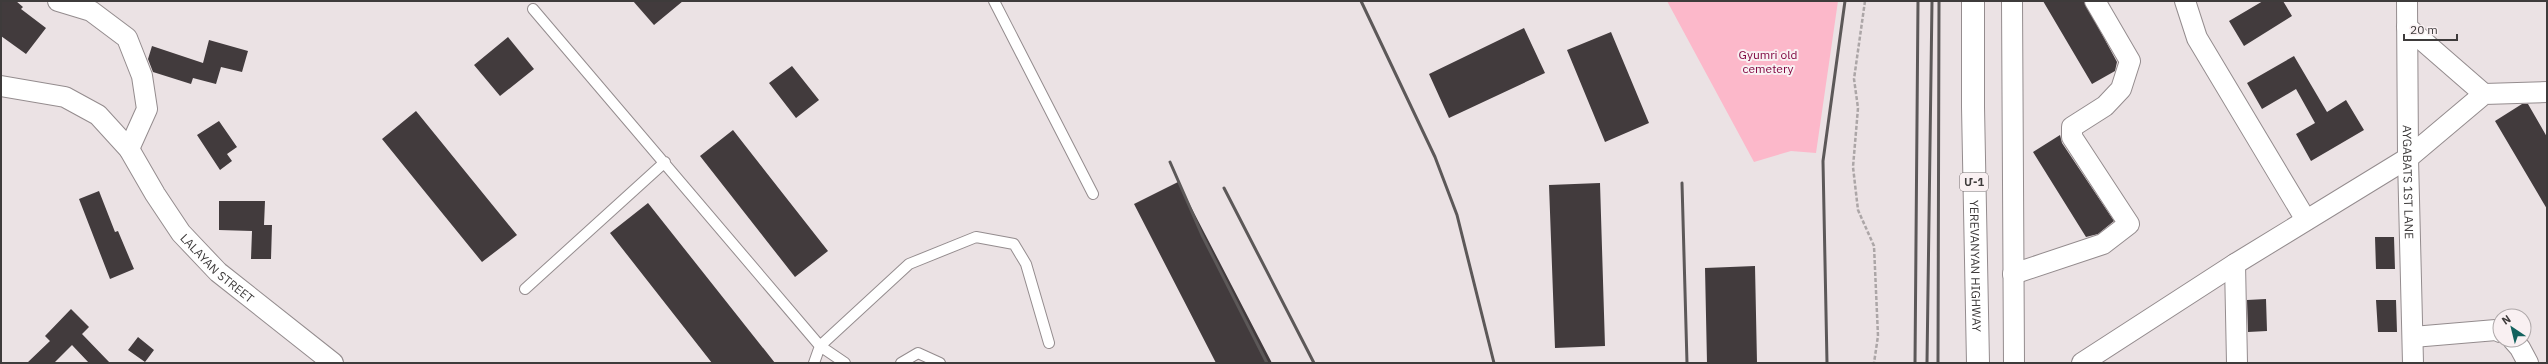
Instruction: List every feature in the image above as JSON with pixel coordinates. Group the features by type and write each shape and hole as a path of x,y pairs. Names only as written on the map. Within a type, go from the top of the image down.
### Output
{"highway":[{"name":"YEREVANYAN HIGHWAY","path":"1973,1 1973,107 1978,363"}],"street":[{"path":"58,1 91,12 127,38 142,76 147,109 129,149"},
{"path":"2012,1 2014,363"},
{"path":"2013,274 2103,244 2129,224 2072,137 2072,127 2105,106 2121,89 2130,61 2095,1"},
{"path":"2185,1 2197,38 2306,220"},
{"name":"AYGABATS 1ST LANE","path":"2407,1 2408,158 2413,363"},
{"path":"2407,27 2484,94"},
{"name":"LALAYAN STREET","path":"1,86 65,97 98,115 129,149 155,194 181,233 212,266 333,363"},
{"path":"2082,363 2235,264 2408,158 2484,94 2547,92"},
{"path":"2235,264 2237,363"},
{"path":"2413,337 2492,330"},
{"path":"2520,348 2528,363"}],"lane":[{"path":"994,1 1093,194"},
{"path":"533,9 665,162 820,346 844,363"},
{"path":"525,289 665,162"},
{"path":"814,363 820,346 909,264 976,237 1014,244 1026,264 1049,343"},
{"path":"902,363 918,353 940,363"}],"path":[{"path":"1865,1 1854,79 1858,108 1853,167 1858,210 1874,246 1878,336 1874,363"}],"green space":[{"name":"Gyumri old cemetery","path":"1667,1 1838,1 1816,153 1791,151 1754,162"}],"building":[{"path":"1,1 16,1 23,7 21,9 46,28 26,54 1,36"},
{"path":"633,1 683,1 654,25"},
{"path":"2043,1 2084,1 2117,62 2115,71 2092,84"},
{"path":"2263,1 2283,1 2292,16 2244,46 2229,21"},
{"path":"1524,28 1545,73 1449,118 1429,74"},
{"path":"1611,32 1649,123 1605,142 1567,50"},
{"path":"508,37 534,69 500,96 474,65"},
{"path":"209,40 248,51 242,72 221,67 216,84 193,78 191,84 153,72 148,59 152,46 203,63"},
{"path":"2294,56 2327,112 2346,100 2364,130 2311,161 2296,134 2315,123 2296,89 2262,109 2247,83"},
{"path":"792,66 819,100 796,118 769,83"},
{"path":"2522,104 2528,104 2547,137 2547,209 2495,121"},
{"path":"416,111 517,235 482,262 382,139"},
{"path":"219,121 237,147 227,154 232,161 220,170 197,135"},
{"path":"733,130 828,251 795,277 700,156"},
{"path":"2060,135 2062,143 2114,221 2098,234 2086,237 2033,152"},
{"path":"1178,182 1272,363 1216,363 1134,204"},
{"path":"1600,183 1605,346 1555,348 1549,185"},
{"path":"99,191 115,232 118,231 134,269 110,279 79,199"},
{"path":"219,201 265,201 264,225 272,225 271,259 251,259 252,231 219,230"},
{"path":"648,203 775,363 712,363 610,233"},
{"path":"2375,237 2394,237 2395,269 2376,269"},
{"path":"1755,266 1757,363 1707,363 1705,268"},
{"path":"2266,299 2267,331 2248,332 2247,300"},
{"path":"2376,300 2396,300 2397,332 2378,332"},
{"path":"71,309 89,327 82,334 110,363 89,363 72,345 54,363 27,363 50,341 45,336"},
{"path":"138,337 154,350 145,362 128,350"}],"railway":[{"path":"1361,1 1435,157 1457,215 1494,363"},
{"path":"1827,363 1823,161 1845,1"},
{"path":"1915,363 1918,1"},
{"path":"1927,363 1932,1"},
{"path":"1938,363 1939,1"},
{"path":"1170,162 1202,235 1267,363"},
{"path":"1682,183 1687,363"},
{"path":"1224,188 1314,363"}]}
